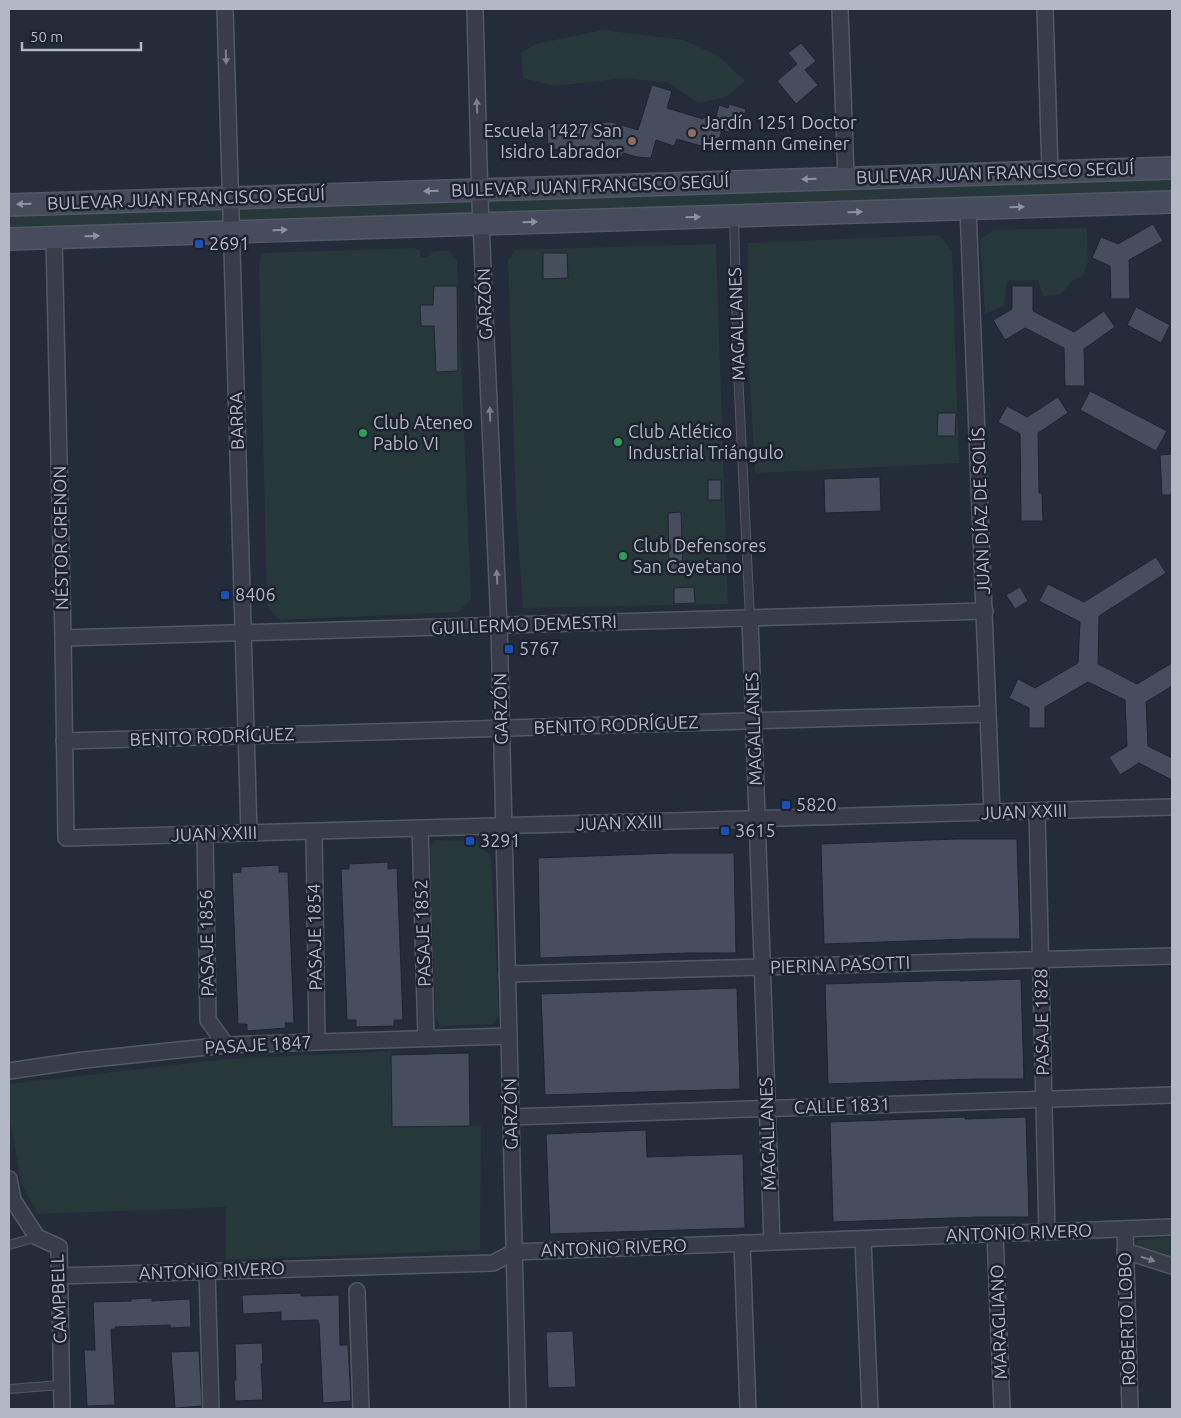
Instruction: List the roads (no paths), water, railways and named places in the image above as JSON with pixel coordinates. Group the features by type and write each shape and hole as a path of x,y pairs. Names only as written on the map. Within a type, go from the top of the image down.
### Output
{"main road":[{"name":"BULEVAR JUAN FRANCISCO SEGUÍ","path":"9,205 1172,168"},
{"name":"BULEVAR JUAN FRANCISCO SEGUÍ","path":"9,238 1172,202"}],"street":[{"name":"BARRA","path":"225,9 249,833"},
{"name":"GARZÓN","path":"475,9 480,190 499,625 518,1409"},
{"path":"840,9 846,178"},
{"path":"1045,9 1050,171"},
{"name":"JUAN DÍAZ DE SOLÍS","path":"968,208 992,813"},
{"name":"NÉSTOR GRENON","path":"54,237 66,838"},
{"name":"GUILLERMO DEMESTRI","path":"63,638 985,611"},
{"name":"MAGALLANES","path":"750,618 772,1242"},
{"name":"BENITO RODRÍGUEZ","path":"64,741 988,714"},
{"name":"JUAN XXIII","path":"66,838 1172,808"},
{"name":"PASAJE 1828","path":"1037,811 1047,1232"},
{"name":"PASAJE 1852","path":"420,828 426,1038"},
{"name":"PASAJE 1854","path":"314,832 317,1042"},
{"name":"PASAJE 1856","path":"206,834 208,1020 226,1045"},
{"name":"PIERINA PASOTTI","path":"507,974 1172,956"},
{"name":"PASAJE 1847","path":"9,1071 84,1060 226,1045 509,1036"},
{"name":"CALLE 1831","path":"511,1117 1172,1096"},
{"name":"CAMPBELL","path":"9,1179 13,1200 37,1236 59,1247 58,1276 62,1409"},
{"name":"ANTONIO RIVERO","path":"58,1276 493,1262 514,1252 1172,1228"},
{"name":"ROBERTO LOBO","path":"1124,1229 1130,1409"},
{"name":"MARAGLIANO","path":"995,1234 1002,1409"},
{"path":"863,1239 870,1409"},
{"path":"742,1243 748,1409"},
{"path":"1125,1251 1172,1266"},
{"path":"207,1271 211,1409"},
{"path":"357,1292 361,1409"}],"lane":[{"name":"MAGALLANES","path":"734,216 738,372 750,618"},
{"path":"9,1245 37,1236"},
{"path":"9,1389 61,1385"}],"place":[{"name":"Jardín 1251 Doctor Hermann Gmeiner","path":"692,133"},
{"name":"Escuela 1427 San Isidro Labrador","path":"632,141"},
{"name":"2691","path":"199,244"},
{"name":"Club Ateneo Pablo VI","path":"363,433"},
{"name":"Club Atlético Industrial Triángulo","path":"618,442"},
{"name":"Club Defensores San Cayetano","path":"623,556"},
{"name":"8406","path":"225,595"},
{"name":"5767","path":"509,649"},
{"name":"5820","path":"786,805"},
{"name":"3615","path":"725,831"},
{"name":"3291","path":"470,841"}]}
